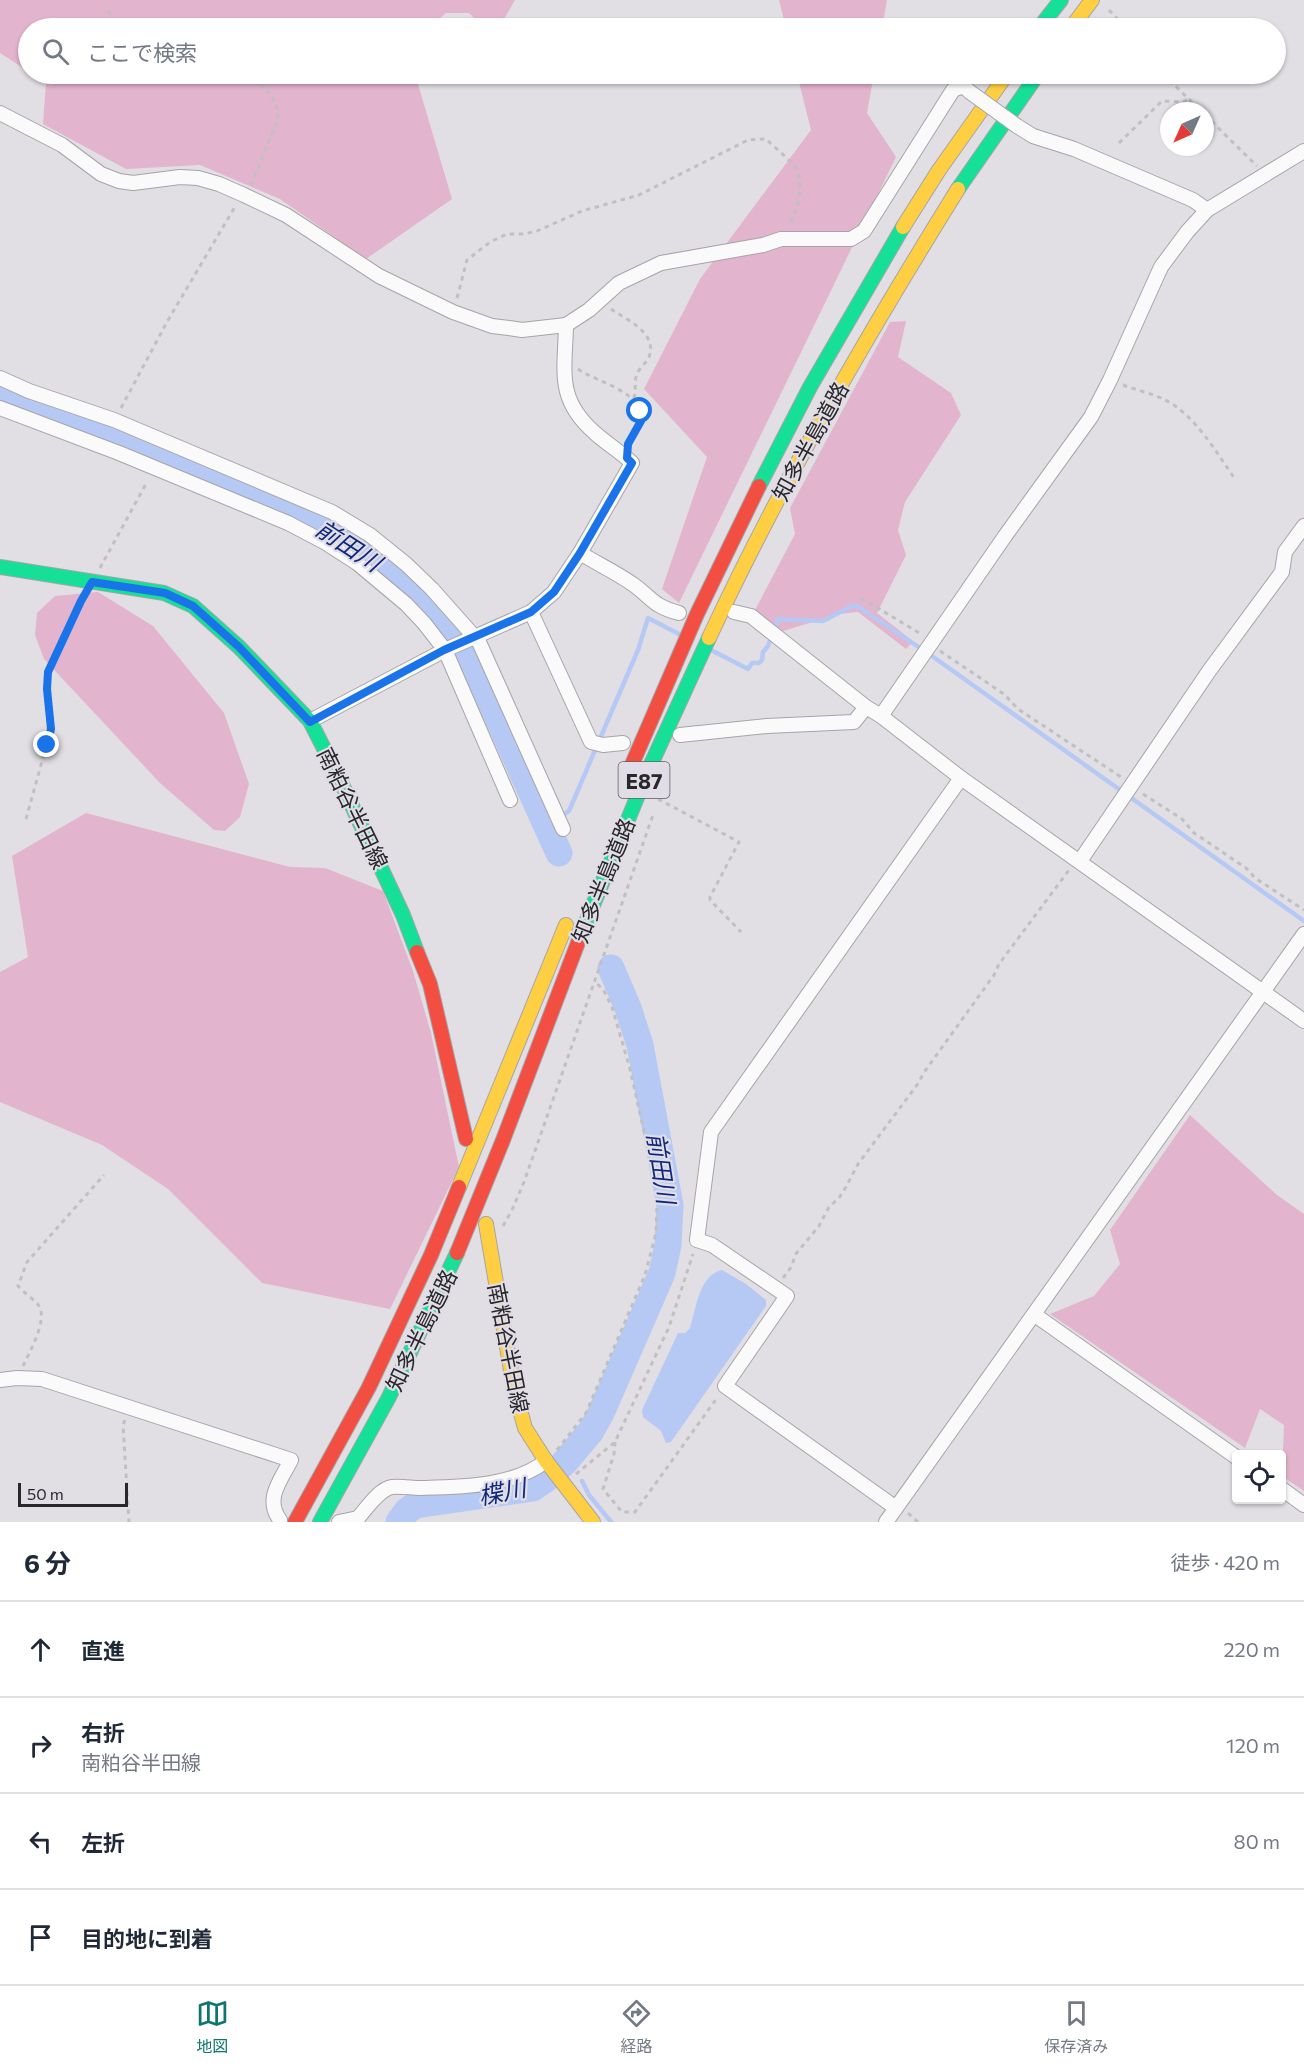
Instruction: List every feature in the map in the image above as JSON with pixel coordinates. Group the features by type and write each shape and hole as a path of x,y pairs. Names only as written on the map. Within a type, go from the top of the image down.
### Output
{"main road":[{"path":"1047,18 1061,0"},
{"path":"1081,18 1098,2"},
{"name":"知多半島道路","path":"627,778 727,548 799,407 864,292 940,168 1000,84"},
{"name":"知多半島道路","path":"320,1522 390,1397 453,1264 646,773 746,558 886,304 964,180 1031,84"},
{"name":"南粕谷半田線","path":"0,567 165,593 193,606 239,647 310,722 339,778 403,915 430,984 466,1139"},
{"name":"知多半島道路","path":"295,1522 369,1387 431,1255 571,914"},
{"name":"南粕谷半田線","path":"486,1224 514,1388 525,1428 548,1463 593,1522"}],"street":[{"path":"0,113 62,145 101,174 119,181 133,183 180,177 198,178 219,184 286,215 379,276 453,312 492,326 522,330 566,325 589,310 619,283 661,263 763,245 781,239 796,241 851,239 864,231 953,90 963,86 1033,136 1074,149 1193,200 1208,210"},
{"path":"881,716 1091,417 1161,267 1187,231 1208,210 1304,151"},
{"path":"310,722 444,650 531,612 554,592 580,553 632,463 588,427 567,397 566,325"},
{"path":"0,378 29,391 114,420 332,512 370,535 432,588 479,642 563,829"},
{"path":"0,408 119,453 288,523 357,563 386,586 424,623 444,650 510,800"},
{"path":"1078,860 1209,671 1282,572 1285,552 1304,526"},
{"path":"580,553 635,586 663,609 679,613"},
{"path":"531,612 591,742 603,745 623,742"},
{"path":"734,612 751,615 961,778 1304,1021"},
{"path":"680,735 768,726 854,722 866,706"},
{"path":"896,1508 725,1386 787,1296 712,1245 697,1240 711,1132 961,778"},
{"path":"886,1522 1304,934"},
{"path":"1035,1315 1232,1454"},
{"path":"0,1380 42,1379 291,1460 273,1498 272,1506 280,1520"},
{"path":"339,1522 357,1520 382,1493 392,1487 438,1488 507,1480 548,1463"},
{"path":"1286,1492 1304,1505"}],"path":[{"path":"1098,2 1115,18"},
{"path":"108,11 111,18"},
{"path":"114,420 215,239 244,195 259,167 278,119 276,103 262,84"},
{"path":"1173,84 1192,102"},
{"path":"1119,143 1162,101 1183,102 1189,99"},
{"path":"1214,124 1264,174"},
{"path":"453,312 467,260 490,242 507,234 537,231 582,211 639,195 748,140 766,139 795,168 800,183 792,221 781,239"},
{"path":"600,300 649,337 651,346 649,358 636,376 636,394 633,400"},
{"path":"575,360 578,369 621,390 633,400 640,411 641,421 628,444 627,458"},
{"path":"1110,380 1171,403 1208,439 1234,479"},
{"path":"26,819 51,729 47,689 48,672 81,601 147,482"},
{"path":"861,597 1004,694 1018,709 1182,819 1194,833 1304,910"},
{"path":"660,793 658,799 739,842 710,900 741,932"},
{"path":"488,1239 504,1225 512,1210 655,810"},
{"path":"774,1287 792,1266 795,1255 819,1226 829,1207 839,1198 858,1164 917,1085 994,975 999,964 1078,860"},
{"path":"548,1463 586,1413 645,1275 656,1233 655,1180 633,1081 612,1007 603,988 595,982"},
{"path":"21,1378 22,1369 40,1328 42,1315 39,1306 18,1286 21,1274 27,1262 104,1175"},
{"path":"697,1240 669,1327 615,1442 614,1454 603,1489 622,1512 635,1512 725,1386"},
{"path":"129,1407 123,1425 129,1522"},
{"path":"563,1483 615,1442"}],"shaded area":[{"path":"0,0 515,0 505,18 474,18 469,13 446,13 440,18 18,18 18,65 0,53"},
{"path":"779,0 887,0 884,18 784,18"},
{"path":"46,84 418,84 452,199 366,259 280,199 200,165 126,169 43,124"},
{"path":"800,84 872,84 867,113 896,157 679,603 662,589 707,457 644,389 700,279 811,130"},
{"path":"906,321 898,357 951,393 961,415 905,502 898,530 906,555 877,613 913,641 906,649 858,612 839,614 783,631 754,612 795,534 790,508 890,322"},
{"path":"98,592 153,626 224,713 249,784 240,817 225,831 214,830 160,783 44,659 35,635 37,613 55,596"},
{"path":"86,813 290,867 325,868 383,891 413,971 431,1033 459,1167 390,1309 262,1283 168,1189 102,1145 0,1102 0,972 28,957 12,856"},
{"path":"1190,1115 1277,1195 1304,1214 1304,1491 1286,1479 1286,1450 1283,1450 1284,1425 1260,1409 1245,1448 1050,1314 1094,1296 1120,1264 1110,1230"}],"water":[{"path":"722,1270 746,1284 766,1300 766,1306 671,1442 666,1443 661,1431 643,1417 642,1410 678,1333 685,1333 690,1328 703,1286 708,1278"}],"waterway":[{"name":"前田川","path":"0,393 42,411 93,428 301,514 335,531 367,552 425,602 456,638 477,672 559,853"},
{"path":"711,650 748,669 752,663 759,663 762,660 763,652 768,646 778,619 823,621 852,606 857,606 932,656 1304,921"},
{"path":"563,815 569,811 638,650 648,618 679,634"},
{"name":"前田川","path":"399,1522 415,1505 533,1488 565,1462 591,1431 601,1413 662,1273 668,1245 670,1205 640,1045 628,1008 611,968"},
{"path":"582,1481 589,1495 611,1522"}],"traffic: fast":[{"path":"1047,18 1061,0"},
{"path":"958,189 1031,84"},
{"path":"759,486 810,387 903,227"},
{"path":"0,567 164,593 193,606 239,647 310,721 403,915 417,952"},
{"path":"582,932 647,773 709,638"},
{"path":"320,1522 389,1397 457,1253"}],"traffic: slow":[{"path":"1078,18 1092,0"},
{"path":"903,227 939,170 1000,84"},
{"path":"709,638 766,523 827,410 958,189"},
{"path":"459,1187 566,925"},
{"path":"486,1224 514,1388 525,1428 546,1461 593,1522"}],"traffic: jam":[{"path":"630,769 697,614 759,486"},
{"path":"457,1253 503,1140 582,932"},
{"path":"417,952 430,984 466,1139"},
{"path":"295,1522 369,1387 431,1255 459,1187"}],"route":[{"path":"47,745 51,729 47,689 48,672 92,582 165,593 193,606 239,647 310,722 444,650 531,612 554,592 580,553 632,463 627,458 628,444 641,421 640,411"}],"water label":[{"name":"楪川","path":"502,1491"}]}
